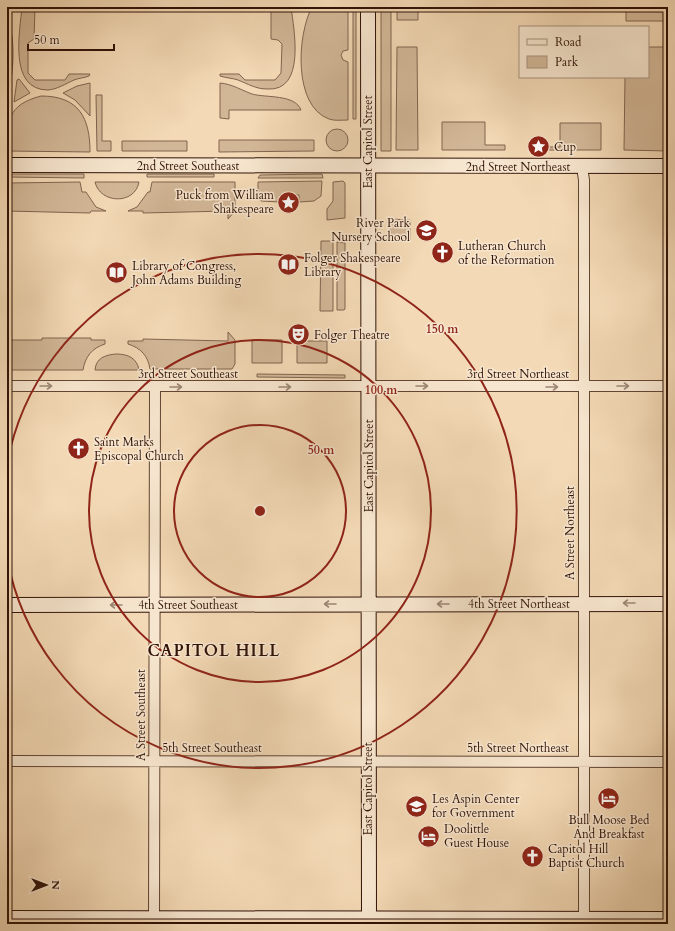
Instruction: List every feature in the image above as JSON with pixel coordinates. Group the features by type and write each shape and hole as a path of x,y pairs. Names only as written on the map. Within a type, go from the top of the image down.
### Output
{"main road":[{"name":"East Capitol Street","path":"368,7 369,921"},
{"name":"2nd Street Southeast","path":"7,165 368,167"},
{"name":"2nd Street Northeast","path":"368,167 668,166"},
{"name":"4th Street Southeast","path":"7,605 369,604"},
{"name":"4th Street Northeast","path":"369,604 668,604"},
{"path":"7,918 154,921 584,921 668,919"}],"street":[{"name":"A Street Northeast","path":"582,167 584,180 584,921"},
{"name":"3rd Street Southeast","path":"7,386 369,386"},
{"name":"A Street Southeast","path":"154,921 155,386"},
{"name":"3rd Street Northeast","path":"369,386 668,386"},
{"name":"5th Street Southeast","path":"7,761 368,761"},
{"name":"5th Street Northeast","path":"368,761 668,762"}],"green space":[{"path":"22,7 35,7 34,39 28,43 28,73 35,80 65,80 69,74 90,74 89,76 76,79 48,90 35,87 27,80 22,70 19,58"},
{"path":"271,7 291,7 295,58 293,70 288,81 279,87 263,89 238,80 220,76 220,74 239,74 245,80 275,80 281,73 282,44 278,40 271,39"},
{"path":"312,7 348,7 348,50 343,51 341,55 343,60 348,62 348,120 331,120 317,112 309,100 304,85 301,69 301,51 303,34"},
{"path":"353,7 356,7 356,119 353,119"},
{"path":"381,7 391,7 391,151 381,151"},
{"path":"397,7 418,10 418,20 397,20"},
{"path":"631,7 668,7 668,21 626,21 626,10 631,10"},
{"path":"7,14 12,35 13,56 7,99"},
{"path":"397,47 417,47 418,150 396,150"},
{"path":"649,47 668,47 668,151 624,150 625,78 649,78"},
{"path":"19,79 30,93 14,102 17,80"},
{"path":"90,83 90,116 75,100 63,93 77,86"},
{"path":"220,83 252,94 293,101 301,110 229,110 229,119 220,118"},
{"path":"96,95 102,95 102,141 111,141 111,151 97,151"},
{"path":"41,96 65,100 80,111 85,119 88,129 90,152 7,151 9,123 15,109 21,104"},
{"path":"442,122 485,122 485,145 505,145 505,150 442,150"},
{"path":"560,123 601,123 601,150 538,150 538,147 560,147"},
{"path":"333,129 341,129 348,136 348,144 341,151 333,151 326,144 326,136"},
{"path":"219,140 314,140 314,151 219,152"},
{"path":"122,141 187,141 187,151 122,151"},
{"path":"7,174 84,174 84,178 7,177"},
{"path":"147,174 214,174 214,177 147,177"},
{"path":"322,174 323,178 258,178 260,175"},
{"path":"322,181 321,196 314,201 299,202 299,195 280,195 280,202 261,201 258,196 258,182"},
{"path":"343,181 345,183 345,218 327,220 327,209 333,201 333,182"},
{"path":"80,182 82,192 86,192 96,207 106,211 91,211 90,213 7,211 7,183"},
{"path":"95,182 139,182 136,190 131,195 125,198 117,199 103,195"},
{"path":"152,182 235,182 235,211 228,219 228,211 143,213 143,211 128,211 137,207 148,192 150,192"},
{"path":"390,219 410,220 410,240 391,239"},
{"path":"321,241 333,241 333,311 320,311"},
{"path":"337,242 345,243 344,310 337,310"},
{"path":"228,332 235,340 235,364 232,369 150,369 146,356 137,348 128,344 128,341 143,341 143,339 228,341"},
{"path":"42,338 91,338 91,340 105,340 105,344 96,348 87,357 83,370 7,370 7,340 42,340"},
{"path":"252,340 282,340 282,363 252,363"},
{"path":"297,341 327,341 327,363 297,363"},
{"path":"116,354 128,356 134,360 139,370 95,370 99,360 108,355"},
{"path":"257,374 345,375 345,378 257,377"}],"place":[{"name":"Cup","path":"538,147"},
{"name":"Puck from William Shakespeare","path":"289,202"},
{"name":"River Park Nursery School","path":"426,230"},
{"name":"Lutheran Church of the Reformation","path":"443,253"},
{"name":"Folger Shakespeare Library","path":"288,265"},
{"name":"Library of Congress, John Adams Building","path":"117,273"},
{"name":"Folger Theatre","path":"299,335"},
{"name":"Saint Marks Episcopal Church","path":"79,449"},
{"name":"Bull Moose Bed And Breakfast","path":"609,799"},
{"name":"Les Aspin Center for Government","path":"416,806"},
{"name":"Doolittle Guest House","path":"428,836"},
{"name":"Capitol Hill Baptist Church","path":"533,856"}],"district":[{"name":"CAPITOL HILL","path":"214,651"}]}
